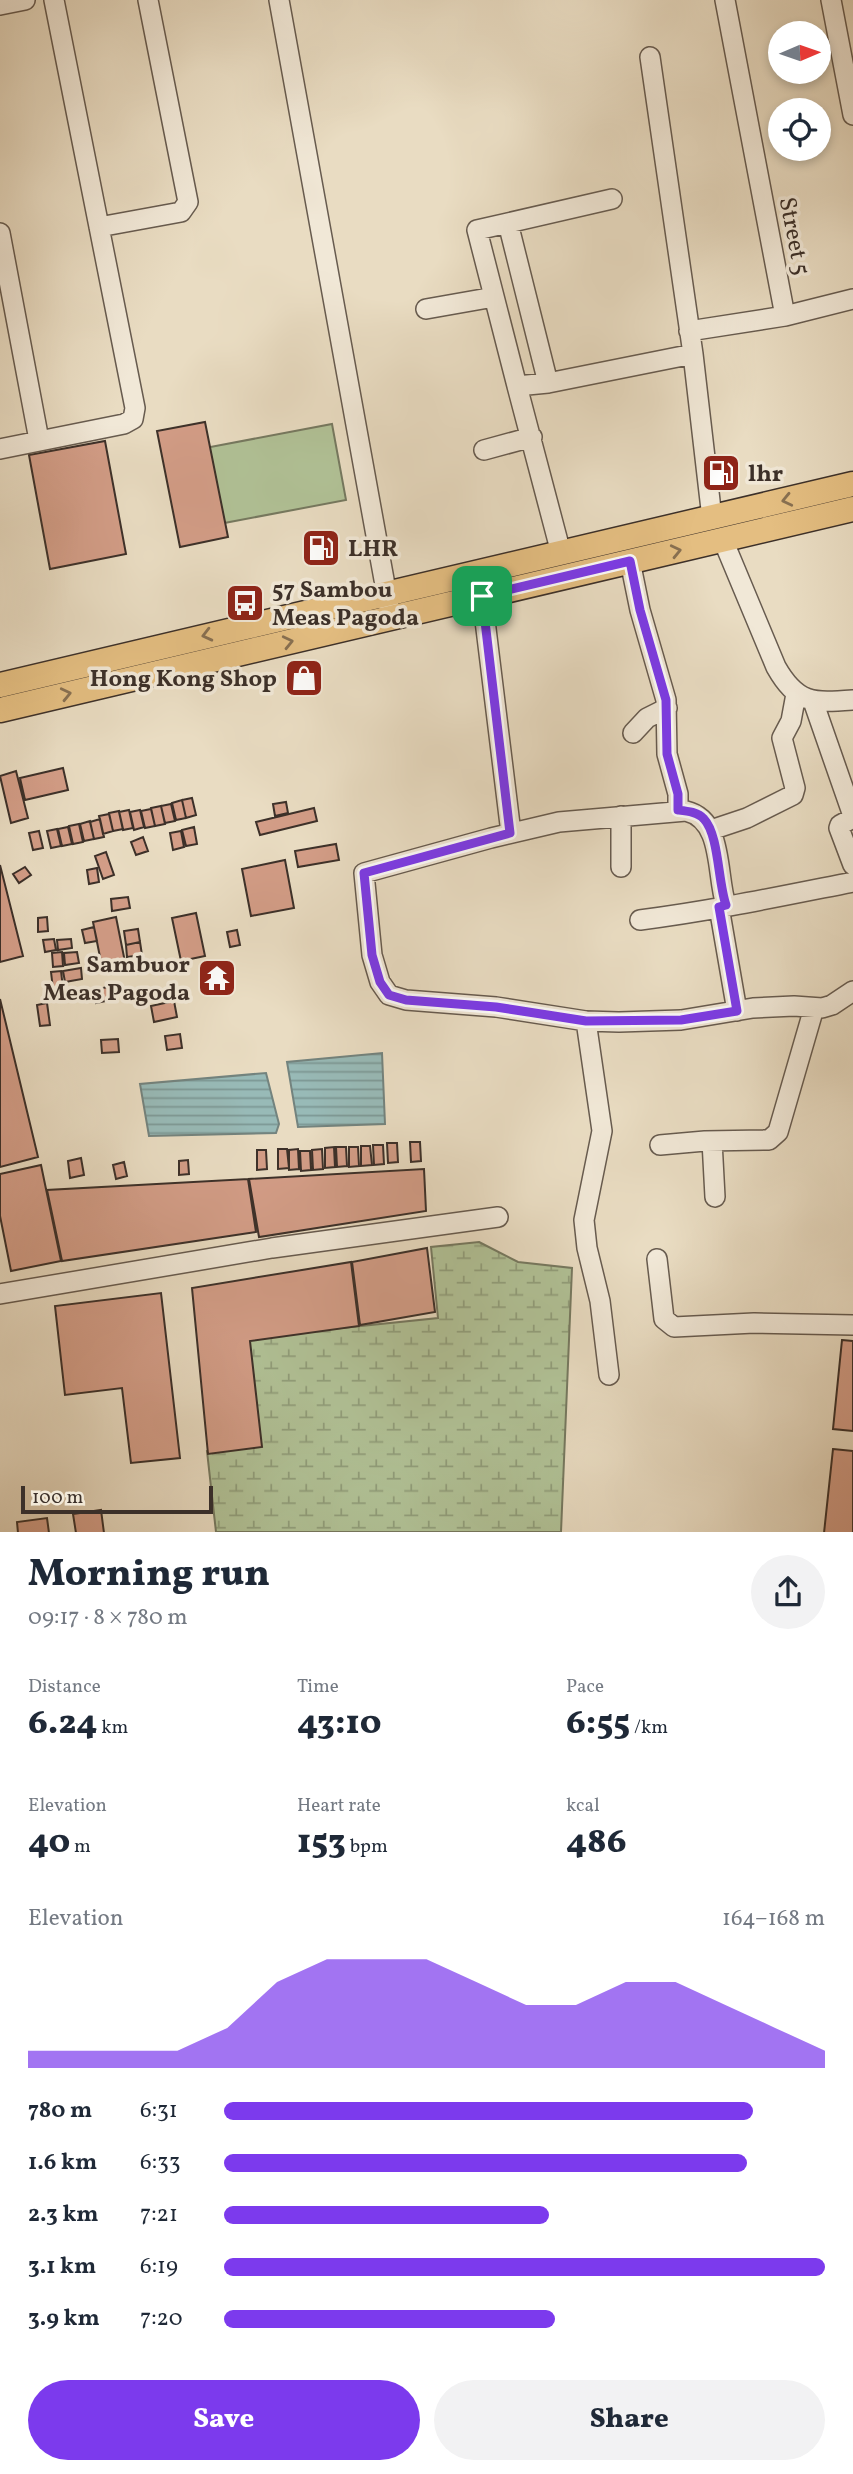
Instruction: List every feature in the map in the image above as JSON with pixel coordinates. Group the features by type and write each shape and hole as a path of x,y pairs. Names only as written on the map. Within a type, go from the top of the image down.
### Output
{"main road":[{"path":"0,685 389,606 482,596 630,561 853,484"},
{"path":"0,710 389,606 561,553 853,511"}],"street":[{"path":"0,5 25,0"},
{"path":"0,449 124,424 132,419 135,408 54,0"},
{"path":"99,227 181,212 188,202 148,0"},
{"path":"279,0 389,606"},
{"name":"Street 5","path":"725,0 785,316"},
{"path":"831,0 853,116"},
{"path":"650,57 717,529 776,667 787,686 804,698 847,782 852,815 849,821 840,825 839,831 853,865"},
{"path":"561,553 477,230 612,199"},
{"path":"508,223 548,383"},
{"path":"0,233 39,440"},
{"path":"426,309 494,297"},
{"path":"689,331 785,316 853,299"},
{"path":"517,386 548,383 693,354"},
{"path":"484,450 533,437"},
{"path":"630,561 640,610 667,708 667,754 678,794 678,810"},
{"path":"482,596 510,833"},
{"path":"804,698 853,700"},
{"path":"711,830 747,818 793,795 795,789 782,738 804,698"},
{"path":"633,733 647,718 667,708"},
{"path":"737,1011 711,830 704,818 695,813 678,810 559,822 364,873 372,955 380,982 389,995 406,1000 504,1008 586,1021 681,1020 737,1011 832,1005 853,991"},
{"path":"621,816 621,867"},
{"path":"640,920 704,912 722,906 853,882"},
{"path":"660,1145 769,1140 778,1132 814,1008"},
{"path":"586,1021 602,1131 584,1220 587,1248 600,1301 610,1374"},
{"path":"712,1141 715,1198"},
{"path":"0,1294 271,1248 498,1217"},
{"path":"657,1259 663,1319 674,1326 754,1323 853,1325"}],"green space":[{"path":"332,424 346,500 219,524 205,448"},
{"path":"479,1242 518,1262 572,1268 561,1532 216,1532 207,1451 257,1445 245,1338 438,1318 431,1247"}],"water":[{"path":"382,1053 385,1124 298,1127 287,1062"},
{"path":"266,1073 279,1124 276,1133 149,1136 140,1084"}],"building":[{"path":"205,422 228,537 180,547 157,431"},
{"path":"105,441 126,554 50,569 29,455"},
{"path":"63,768 68,790 25,800 20,778"},
{"path":"16,771 28,818 11,823 0,776"},
{"path":"192,798 196,815 186,818 182,800"},
{"path":"182,800 186,818 176,820 172,803"},
{"path":"286,802 288,813 275,816 273,804"},
{"path":"171,804 175,821 165,823 161,806"},
{"path":"161,806 165,824 155,826 151,808"},
{"path":"314,808 317,821 260,835 256,822"},
{"path":"151,809 155,826 145,828 141,811"},
{"path":"129,810 133,828 123,830 119,812"},
{"path":"140,810 144,827 134,830 130,812"},
{"path":"119,811 123,829 113,831 109,813"},
{"path":"109,814 113,831 103,834 99,816"},
{"path":"100,819 104,837 94,839 90,822"},
{"path":"90,821 94,839 84,841 80,824"},
{"path":"79,824 83,842 73,844 69,826"},
{"path":"68,827 72,844 62,846 58,829"},
{"path":"194,827 197,844 186,846 182,830"},
{"path":"57,829 61,846 51,848 47,831"},
{"path":"39,831 43,848 33,850 29,833"},
{"path":"181,831 184,847 173,850 170,833"},
{"path":"143,837 148,851 136,855 131,842"},
{"path":"336,844 339,860 298,867 295,851"},
{"path":"106,852 114,875 103,879 95,856"},
{"path":"285,860 294,908 251,916 242,869"},
{"path":"0,865 23,956 0,962"},
{"path":"25,867 31,875 19,883 13,874"},
{"path":"97,868 99,882 89,884 87,870"},
{"path":"128,897 130,908 112,911 111,899"},
{"path":"196,913 205,956 181,961 172,918"},
{"path":"47,917 48,931 38,932 38,918"},
{"path":"116,917 126,967 103,972 93,922"},
{"path":"94,927 97,941 85,943 82,930"},
{"path":"138,929 140,942 126,945 124,931"},
{"path":"237,930 240,945 230,947 227,932"},
{"path":"54,939 56,950 45,952 43,940"},
{"path":"71,939 72,948 58,950 57,940"},
{"path":"140,942 142,955 127,957 126,945"},
{"path":"62,952 63,966 53,967 52,953"},
{"path":"77,952 79,963 65,965 64,953"},
{"path":"81,968 82,979 65,982 63,971"},
{"path":"61,971 63,988 53,989 51,972"},
{"path":"112,986 115,999 96,1003 94,990"},
{"path":"0,999 38,1157 0,1167"},
{"path":"174,1001 177,1017 154,1022 151,1006"},
{"path":"47,1003 50,1025 40,1026 37,1005"},
{"path":"180,1034 182,1048 167,1050 165,1036"},
{"path":"118,1039 119,1052 102,1053 101,1040"},
{"path":"410,1142 420,1142 421,1161 411,1162"},
{"path":"387,1143 397,1143 398,1162 388,1163"},
{"path":"373,1145 383,1145 384,1164 374,1165"},
{"path":"361,1146 370,1146 372,1165 361,1166"},
{"path":"334,1147 335,1167 325,1168 325,1148"},
{"path":"336,1147 346,1147 347,1166 337,1167"},
{"path":"349,1147 358,1147 359,1166 349,1167"},
{"path":"278,1149 287,1149 289,1168 278,1169"},
{"path":"298,1149 299,1169 289,1170 289,1150"},
{"path":"322,1149 323,1169 313,1170 312,1150"},
{"path":"257,1150 266,1150 267,1169 257,1170"},
{"path":"300,1151 310,1151 311,1170 301,1171"},
{"path":"81,1158 84,1175 70,1178 68,1161"},
{"path":"188,1160 189,1174 179,1175 179,1161"},
{"path":"124,1162 127,1176 116,1179 113,1165"},
{"path":"41,1165 61,1261 11,1271 0,1216 0,1174"},
{"path":"424,1169 426,1211 259,1237 249,1179"},
{"path":"248,1179 256,1232 62,1261 47,1190"},
{"path":"427,1248 435,1312 360,1325 352,1262"},
{"path":"351,1262 359,1326 250,1341 262,1447 208,1454 192,1288"},
{"path":"161,1293 180,1458 131,1463 122,1388 65,1395 55,1306"},
{"path":"842,1340 853,1341 853,1431 833,1429"},
{"path":"833,1449 853,1451 853,1532 824,1532"},
{"path":"101,1510 104,1532 76,1532 73,1514"},
{"path":"47,1518 49,1532 18,1532 17,1522"}],"place":[{"name":"lhr","path":"721,473"},
{"name":"LHR","path":"321,548"},
{"name":"57 Sambou Meas Pagoda","path":"245,603"},
{"name":"Hong Kong Shop","path":"304,678"},
{"name":"Sambuor Meas Pagoda","path":"217,978"}],"route":[{"path":"630,561 640,610 666,700 667,754 678,794 678,810 695,813 704,818 711,830 726,905 719,907 737,1011 681,1020 586,1021 555,1014 496,1007 406,1000 389,995 380,982 372,955 364,873 510,833 482,596 630,561"}]}
